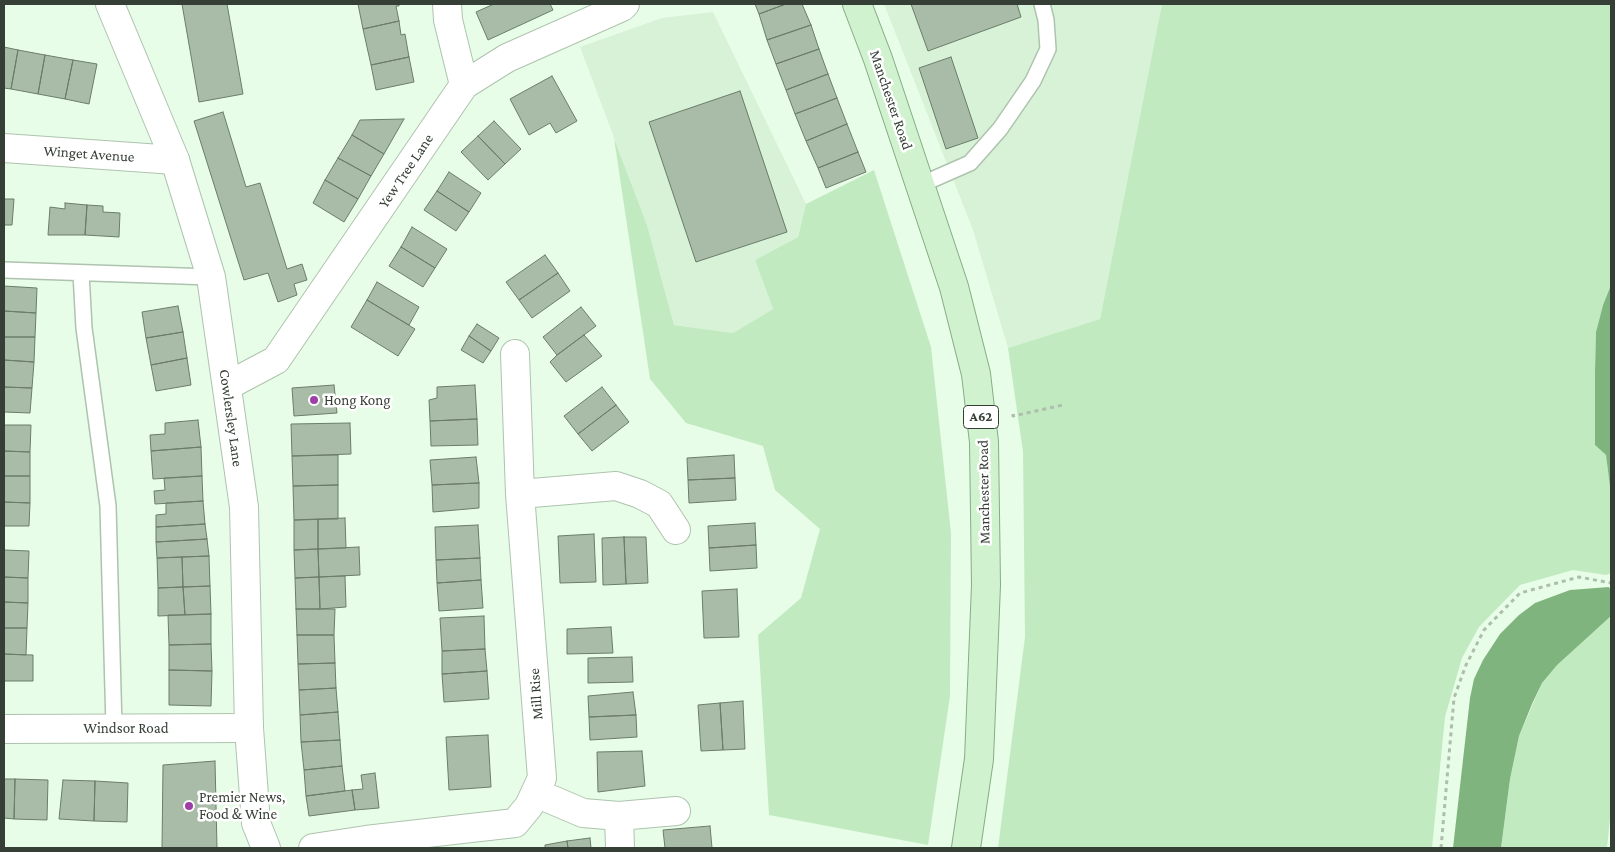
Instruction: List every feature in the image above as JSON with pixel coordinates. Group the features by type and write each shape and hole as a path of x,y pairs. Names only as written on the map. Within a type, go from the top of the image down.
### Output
{"main road":[{"name":"Manchester Road","path":"857,4 878,59 954,287 976,374 984,442 986,585 978,759 966,848"}],"street":[{"name":"Cowlersley Lane","path":"110,4 174,160 211,277 244,507 248,728 256,823 266,848"},
{"path":"447,4 448,20 464,85"},
{"name":"Yew Tree Lane","path":"227,386 276,360 464,85 507,58 622,8 625,4"},
{"name":"Winget Avenue","path":"4,148 174,160"},
{"name":"Mill Rise","path":"314,848 515,822 529,806 536,793 542,778 520,494 515,354"},
{"path":"520,494 616,486 640,494 659,504 676,530"},
{"name":"Windsor Road","path":"4,729 248,728"},
{"path":"536,793 583,813 619,816 676,811"},
{"path":"619,816 620,848"}],"lane":[{"path":"920,186 970,163 1000,129 1033,81 1048,49 1046,20 1042,4"},
{"path":"4,270 211,277"},
{"path":"81,273 84,328 108,506 114,728"}],"path":[{"path":"1012,408 1013,416 1063,405"},
{"path":"1441,848 1454,698 1466,665 1484,630 1520,594 1579,577 1611,582"}],"shaded area":[{"path":"884,4 1162,4 1100,319 1008,348 973,230"},
{"path":"1162,4 1611,4 1611,285 1603,305 1596,332 1595,445 1606,455 1611,495 1611,573 1606,575 1573,570 1520,585 1479,627 1462,658 1445,717 1432,848 998,848 1025,637 1023,452 1008,348 1100,319"},
{"path":"713,12 806,204 798,237 755,260 773,309 733,333 674,325 647,225 580,47 662,18"},
{"path":"614,138 647,225 674,325 733,333 773,309 755,260 798,237 806,204 874,170 931,347 951,533 950,696 928,845 769,815 758,635 801,598 820,529 775,490 763,446 686,423 650,379"},
{"path":"1611,285 1611,495 1606,455 1595,445 1595,371 1596,332 1603,305"},
{"path":"1609,587 1611,591 1611,616 1557,665 1542,683 1532,704 1519,736 1510,779 1501,848 1453,848 1470,698 1474,679 1483,660 1500,634 1519,615 1535,603 1570,590"},
{"path":"1611,616 1611,809 1607,848 1501,848 1510,779 1519,736 1542,683 1557,664"}],"building":[{"path":"182,4 227,4 243,94 199,102"},
{"path":"358,4 399,4 399,6 396,6 399,21 363,29"},
{"path":"494,4 550,4 553,10 488,40 476,12"},
{"path":"755,4 786,4 759,14"},
{"path":"786,4 802,4 811,25 767,40 759,14"},
{"path":"911,4 1017,4 1021,17 928,51"},
{"path":"399,21 401,35 405,34 409,57 371,65 363,29"},
{"path":"811,25 819,49 776,64 767,40"},
{"path":"4,47 18,50 11,89 4,88"},
{"path":"819,49 828,74 786,90 776,64"},
{"path":"18,50 45,55 38,94 11,89"},
{"path":"45,55 73,60 65,99 38,94"},
{"path":"409,57 414,82 376,90 371,65"},
{"path":"951,57 978,138 946,149 919,68"},
{"path":"73,60 97,64 89,104 65,99"},
{"path":"828,74 837,98 795,114 786,90"},
{"path":"552,76 577,121 556,133 550,123 529,135 510,99"},
{"path":"740,91 787,232 696,262 649,122"},
{"path":"837,98 847,124 806,141 795,114"},
{"path":"223,112 246,187 260,183 287,269 302,264 307,280 294,284 297,295 278,302 268,273 244,280 194,121"},
{"path":"404,119 384,154 352,135 360,120"},
{"path":"494,121 521,149 505,164 478,136"},
{"path":"847,124 858,152 818,168 806,141"},
{"path":"352,135 384,154 371,176 338,158"},
{"path":"478,136 505,164 488,180 461,152"},
{"path":"858,152 866,172 826,188 818,168"},
{"path":"338,158 371,176 358,199 325,180"},
{"path":"449,172 481,193 469,212 437,191"},
{"path":"325,180 358,199 344,222 313,203"},
{"path":"437,191 469,212 456,231 424,210"},
{"path":"4,199 14,199 12,225 4,225"},
{"path":"65,203 87,205 85,235 48,235 50,207 65,209"},
{"path":"87,205 103,206 103,212 120,213 119,237 85,235"},
{"path":"412,227 447,249 435,268 401,247"},
{"path":"401,247 435,268 423,287 389,266"},
{"path":"545,255 558,273 519,300 506,282"},
{"path":"558,273 570,291 532,318 519,300"},
{"path":"377,282 419,307 409,325 367,300"},
{"path":"4,286 37,288 36,313 4,311"},
{"path":"367,300 415,329 398,356 351,327"},
{"path":"178,306 183,332 146,338 142,312"},
{"path":"581,307 596,326 557,355 543,337"},
{"path":"4,311 36,313 35,337 4,337"},
{"path":"477,324 499,338 491,351 469,336"},
{"path":"183,332 187,358 151,365 146,338"},
{"path":"584,335 602,356 566,382 550,362"},
{"path":"469,336 491,351 483,363 461,350"},
{"path":"4,337 35,337 34,362 4,360"},
{"path":"187,358 191,385 156,391 151,365"},
{"path":"4,360 34,362 32,388 4,387"},
{"name":"Hong Kong","path":"334,385 337,413 294,416 292,388"},
{"path":"475,385 477,419 430,421 429,400 437,398 437,387"},
{"path":"4,387 32,388 30,413 4,412"},
{"path":"602,387 616,405 578,434 564,416"},
{"path":"616,405 629,422 592,451 578,434"},
{"path":"477,419 478,445 431,446 430,421"},
{"path":"198,420 201,447 151,451 150,435 165,434 165,423"},
{"path":"350,423 351,454 292,456 291,424"},
{"path":"4,425 31,425 30,452 4,451"},
{"path":"201,447 202,476 153,479 151,451"},
{"path":"4,451 30,452 30,476 4,476"},
{"path":"338,455 338,485 293,486 292,456"},
{"path":"734,455 735,478 688,480 687,458"},
{"path":"476,457 479,483 432,485 430,460"},
{"path":"4,476 30,476 30,503 4,502"},
{"path":"202,476 203,501 155,504 154,491 165,490 164,478"},
{"path":"735,478 736,500 689,503 688,480"},
{"path":"479,483 479,508 433,512 432,485"},
{"path":"338,485 338,519 294,520 293,486"},
{"path":"203,501 205,524 156,527 156,515 166,514 166,503"},
{"path":"4,502 30,503 29,526 4,526"},
{"path":"345,518 346,548 318,549 318,519"},
{"path":"318,519 318,549 294,550 294,520"},
{"path":"755,523 756,545 709,548 708,526"},
{"path":"205,524 207,539 156,542 156,527"},
{"path":"478,525 480,558 436,560 435,527"},
{"path":"594,534 596,582 560,583 558,536"},
{"path":"624,537 626,584 603,585 602,538"},
{"path":"624,537 646,537 648,583 626,584"},
{"path":"207,539 209,556 157,558 156,542"},
{"path":"756,545 757,568 710,571 709,548"},
{"path":"359,547 360,575 319,577 318,549"},
{"path":"318,549 319,577 295,578 294,550"},
{"path":"4,550 29,551 28,578 4,577"},
{"path":"209,556 210,586 183,587 182,557"},
{"path":"182,557 183,587 158,588 157,558"},
{"path":"480,558 481,580 437,583 436,560"},
{"path":"345,576 346,607 320,609 319,577"},
{"path":"4,577 28,578 28,603 4,602"},
{"path":"319,577 320,609 296,609 295,578"},
{"path":"481,580 483,608 439,611 437,583"},
{"path":"210,586 211,614 185,615 183,587"},
{"path":"183,587 185,615 158,616 158,588"},
{"path":"737,589 739,637 704,638 702,591"},
{"path":"4,602 28,603 27,628 4,628"},
{"path":"296,609 335,609 334,635 297,635"},
{"path":"211,614 211,644 169,645 168,615"},
{"path":"484,616 485,649 442,651 440,618"},
{"path":"611,627 613,653 567,654 567,629"},
{"path":"4,628 27,628 26,655 4,654"},
{"path":"297,635 334,635 335,663 298,664"},
{"path":"211,644 212,671 169,670 169,645"},
{"path":"485,649 487,671 442,674 442,651"},
{"path":"4,654 33,655 33,681 4,681"},
{"path":"632,657 633,682 588,683 588,658"},
{"path":"335,663 336,688 299,690 298,664"},
{"path":"169,670 212,671 211,706 169,705"},
{"path":"487,671 489,699 444,702 442,674"},
{"path":"336,688 338,712 300,715 299,690"},
{"path":"633,692 636,715 589,717 588,696"},
{"path":"743,701 745,749 723,750 720,703"},
{"path":"720,703 723,750 701,751 698,705"},
{"path":"338,712 340,740 301,742 300,715"},
{"path":"636,715 637,737 590,740 589,717"},
{"path":"488,735 491,787 449,790 446,737"},
{"path":"340,740 342,766 304,770 301,742"},
{"path":"642,751 645,786 598,792 597,752"},
{"name":"Premier News, Food & Wine","path":"215,761 217,848 162,848 163,765"},
{"path":"342,766 345,791 306,796 304,770"},
{"path":"375,773 379,808 355,810 352,790 363,789 361,775"},
{"path":"4,779 15,779 14,819 4,818"},
{"path":"15,779 48,780 47,820 14,819"},
{"path":"63,780 95,781 94,821 59,819"},
{"path":"95,781 128,783 127,822 94,821"},
{"path":"352,790 355,810 309,816 306,796"},
{"path":"710,826 712,848 665,848 663,830"},
{"path":"590,838 591,848 568,848 567,841"},
{"path":"567,841 568,848 545,848 545,845"}],"place":[{"name":"Hong Kong","path":"314,400"},
{"name":"Premier News, Food & Wine","path":"189,806"}]}
